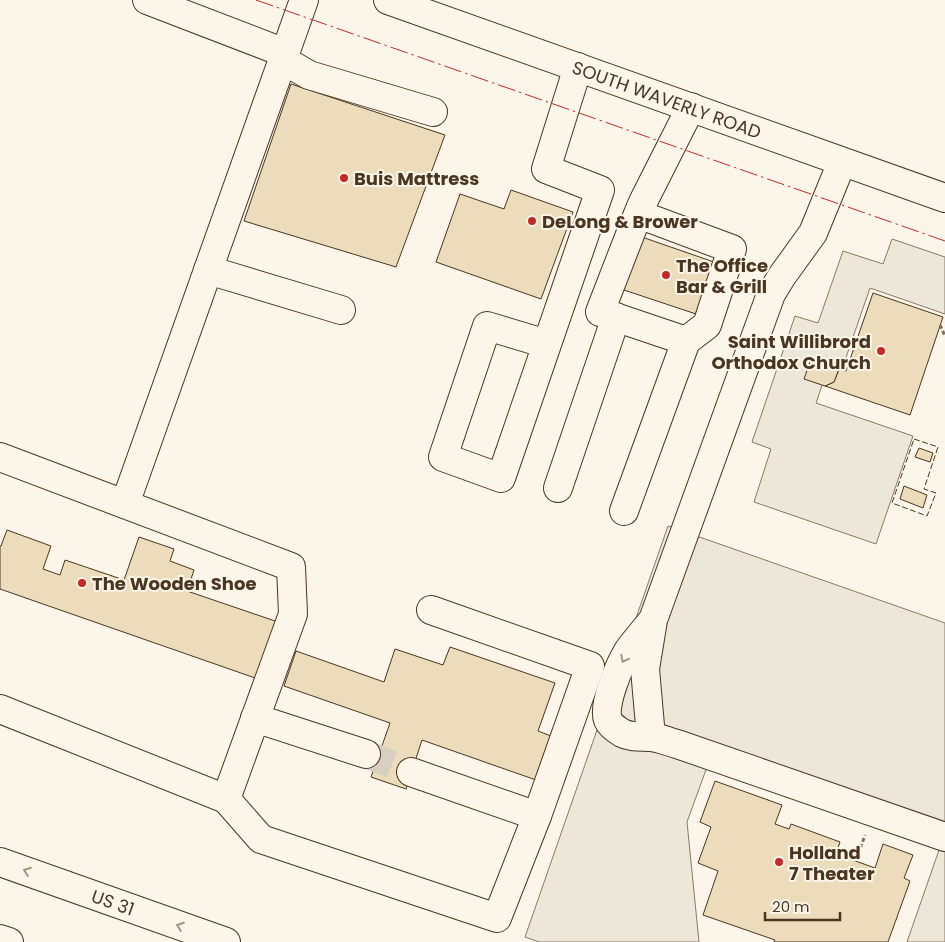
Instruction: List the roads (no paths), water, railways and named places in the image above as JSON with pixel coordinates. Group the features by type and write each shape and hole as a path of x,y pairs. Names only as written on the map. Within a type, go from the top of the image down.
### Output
{"main road":[{"path":"147,0 284,56 309,75 433,112"},
{"path":"125,504 304,0"},
{"name":"SOUTH WAVERLY ROAD","path":"388,0 945,198"},
{"path":"547,344 487,326 443,457 501,478 600,190 546,169 578,67"},
{"path":"686,341 600,312 638,214 691,107"},
{"path":"642,737 645,669 653,620 768,301 782,276 813,233 842,162"},
{"path":"624,511 686,341 708,325 732,248 638,214"},
{"path":"208,270 341,310"},
{"path":"558,488 616,317"},
{"path":"0,457 291,568 293,614 226,799"},
{"path":"0,709 226,799 261,839 496,918 537,816 590,666 431,610"},
{"path":"653,620 628,651 621,665 606,709 612,726 620,732 678,744 945,837"},
{"path":"255,718 366,754"},
{"path":"411,772 537,816"},
{"name":"US 31","path":"0,862 226,942"},
{"path":"0,939 9,942"}],"tunnel":[{"path":"366,754 411,772"}],"place":[{"name":"Buis Mattress","path":"344,178"},
{"name":"DeLong & Brower","path":"532,221"},
{"name":"The Office Bar & Grill","path":"666,275"},
{"name":"Saint Willibrord Orthodox Church","path":"881,351"},
{"name":"The Wooden Shoe","path":"82,583"},
{"name":"Holland 7 Theater","path":"779,862"}]}
